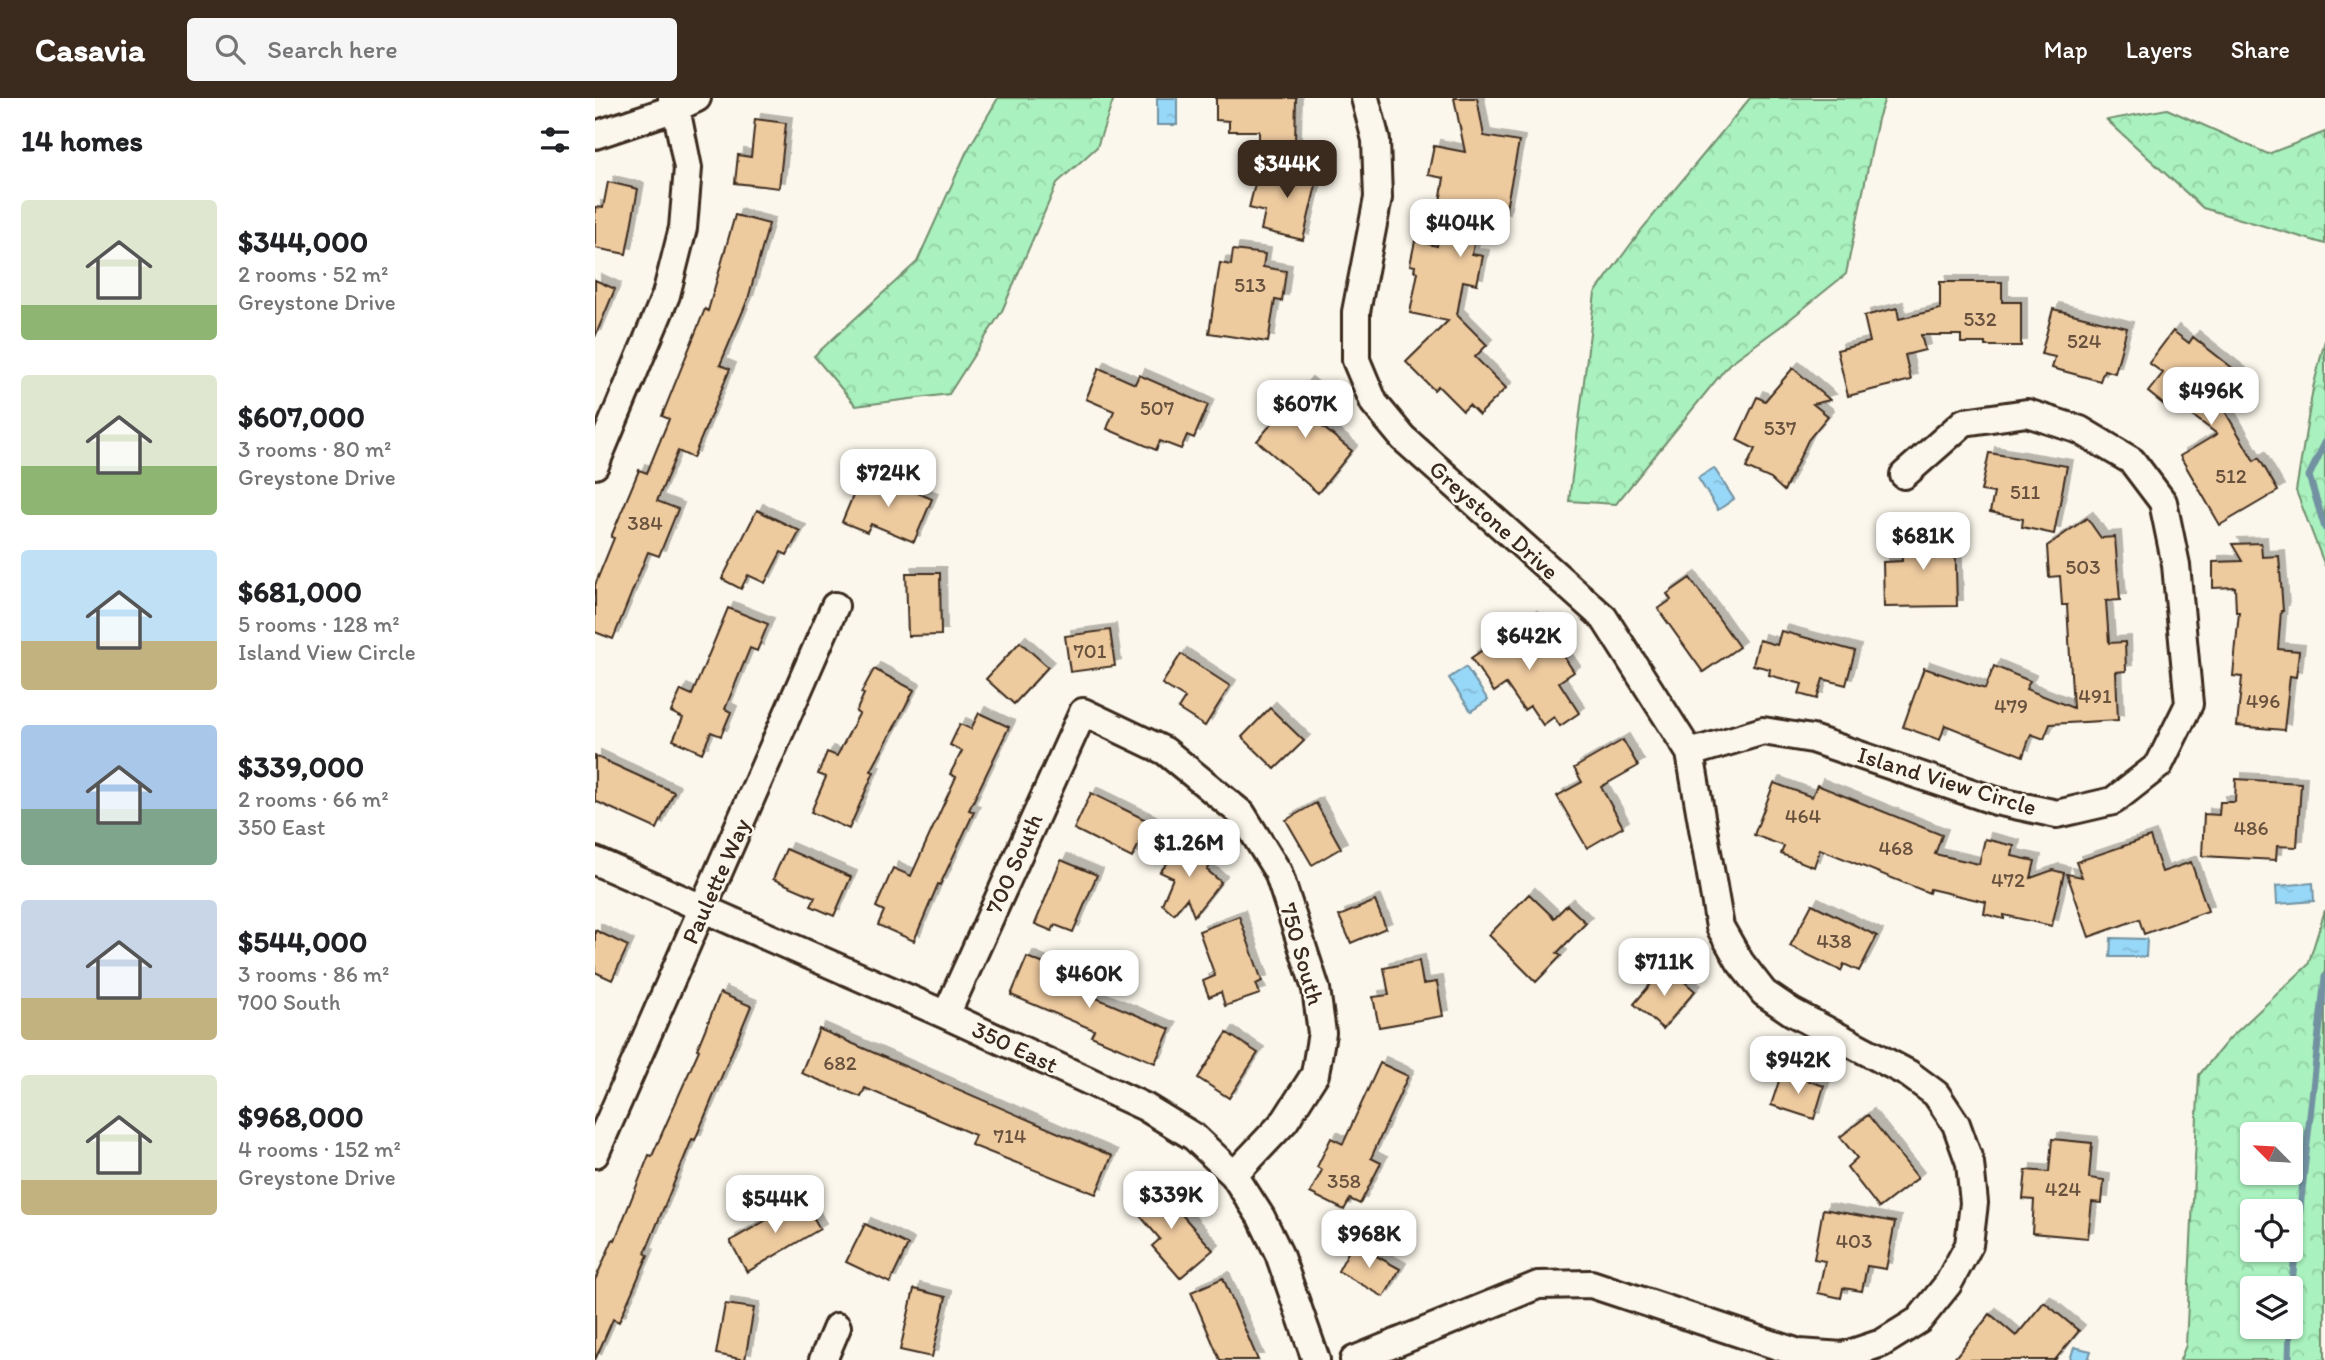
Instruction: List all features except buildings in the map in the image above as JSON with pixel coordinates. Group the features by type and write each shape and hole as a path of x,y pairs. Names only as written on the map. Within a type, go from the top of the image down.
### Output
{"street":[{"name":"Greystone Drive","path":"1354,1360 1538,1285 1591,1284 1799,1353 1843,1356 1882,1343 1919,1320 1948,1284 1969,1245 1974,1203 1970,1163 1956,1124 1936,1094 1909,1074 1792,1012 1764,993 1740,962 1720,926 1690,753 1604,618 1403,438 1374,404 1356,360 1356,312 1378,198 1376,140 1365,98"},
{"path":"595,135 682,101 688,168 683,228 666,295 595,465"},
{"name":"Island View Circle","path":"1690,753 1763,731 1812,739 1996,801 2057,814 2113,802 2159,765 2189,704 2176,565 2163,502 2132,461 2080,430 2027,413 1964,422 1904,475"},
{"name":"Paulette Way","path":"595,1154 835,606"},
{"name":"750 South","path":"1083,712 1165,751 1243,814 1279,872 1316,989 1322,1034 1315,1074 1285,1121 1234,1175"},
{"name":"700 South","path":"946,1015 1083,712"},
{"name":"350 East","path":"595,861 946,1015 1145,1107 1194,1137 1234,1175 1261,1217 1279,1254 1316,1360"},
{"path":"823,1360 837,1327"}],"green space":[{"path":"998,98 1114,98 1097,147 1057,183 1002,311 949,394 856,406 814,356 917,262 966,153"},
{"path":"1750,98 1885,98 1878,119 1846,274 1729,364 1616,504 1569,501 1595,293 1642,229"},
{"path":"2167,109 2268,154 2325,132 2325,244 2203,208 2107,120"},
{"path":"2325,340 2325,566 2296,491 2313,388"},
{"path":"2325,910 2325,1360 2180,1360 2186,1345 2199,1075 2229,1039 2308,965"}],"water":[{"path":"1157,98 1177,98 1177,125 1157,125"},
{"path":"1714,468 1734,499 1718,510 1698,478"},
{"path":"1466,667 1488,700 1471,711 1449,678"},
{"path":"2313,883 2314,901 2277,904 2276,886"},
{"path":"2111,938 2147,939 2146,957 2110,957"},
{"path":"2074,1347 2091,1351 2088,1360 2070,1360"}],"waterway":[{"path":"2325,443 2309,476 2325,528"},
{"path":"2293,1276 2325,977"},
{"path":"2289,1360 2290,1339"}]}
